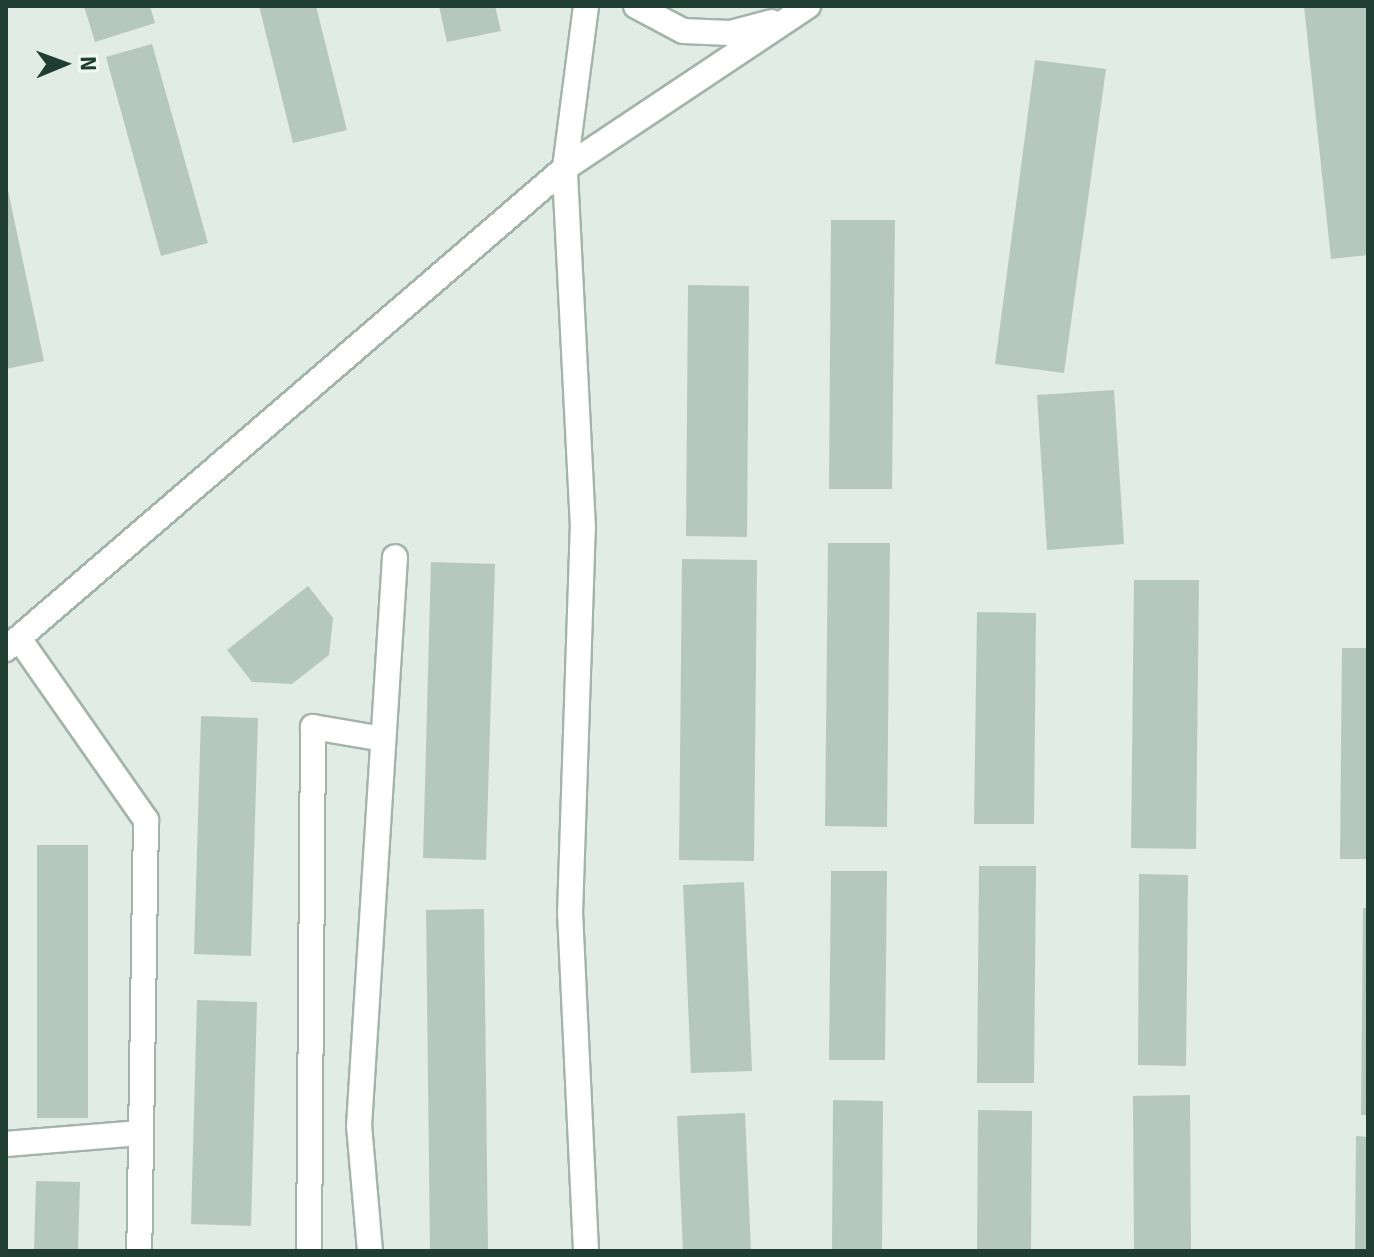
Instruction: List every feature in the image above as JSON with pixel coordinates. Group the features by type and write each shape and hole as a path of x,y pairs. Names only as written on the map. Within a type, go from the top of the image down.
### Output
{"street":[{"path":"586,6 565,168 583,528 570,914 586,1251"},
{"path":"636,6 683,31 730,33 801,11"},
{"path":"139,1251 146,820 13,645 565,168 801,11"},
{"path":"370,1251 359,1126 395,557"},
{"path":"309,1251 313,727 383,739"},
{"path":"6,1144 141,1133"}],"building":[{"path":"84,6 150,6 155,23 95,42"},
{"path":"259,6 316,6 347,130 293,143"},
{"path":"439,6 495,6 501,31 447,42"},
{"path":"1304,6 1368,6 1368,255 1331,259"},
{"path":"152,44 208,243 161,256 106,57"},
{"path":"1035,60 1106,69 1064,373 995,364"},
{"path":"6,181 44,361 6,369"},
{"path":"831,220 895,220 892,489 829,489"},
{"path":"688,285 749,286 747,537 686,536"},
{"path":"1114,390 1124,544 1047,550 1037,395"},
{"path":"828,543 890,543 887,827 825,826"},
{"path":"682,559 757,560 754,861 679,860"},
{"path":"431,562 495,564 486,860 423,858"},
{"path":"1134,580 1199,580 1196,849 1131,848"},
{"path":"308,586 333,618 329,655 292,684 252,682 227,650"},
{"path":"977,612 1036,613 1034,824 974,824"},
{"path":"1342,648 1368,648 1368,859 1340,859"},
{"path":"201,716 258,718 251,956 194,954"},
{"path":"37,845 88,845 88,1118 37,1118"},
{"path":"979,866 1036,866 1034,1083 977,1083"},
{"path":"831,871 887,871 885,1060 829,1060"},
{"path":"1139,874 1188,875 1186,1066 1138,1065"},
{"path":"744,882 752,1071 691,1073 683,885"},
{"path":"1363,908 1368,908 1368,1115 1361,1115"},
{"path":"484,909 488,1251 430,1251 426,910"},
{"path":"197,1000 257,1002 251,1226 191,1224"},
{"path":"1190,1095 1191,1251 1134,1251 1133,1096"},
{"path":"833,1100 883,1101 882,1251 832,1251"},
{"path":"978,1110 1032,1111 1031,1251 977,1251"},
{"path":"745,1113 751,1251 683,1251 677,1116"},
{"path":"1356,1136 1368,1137 1368,1251 1355,1251"},
{"path":"36,1181 80,1182 78,1251 34,1251"}]}
